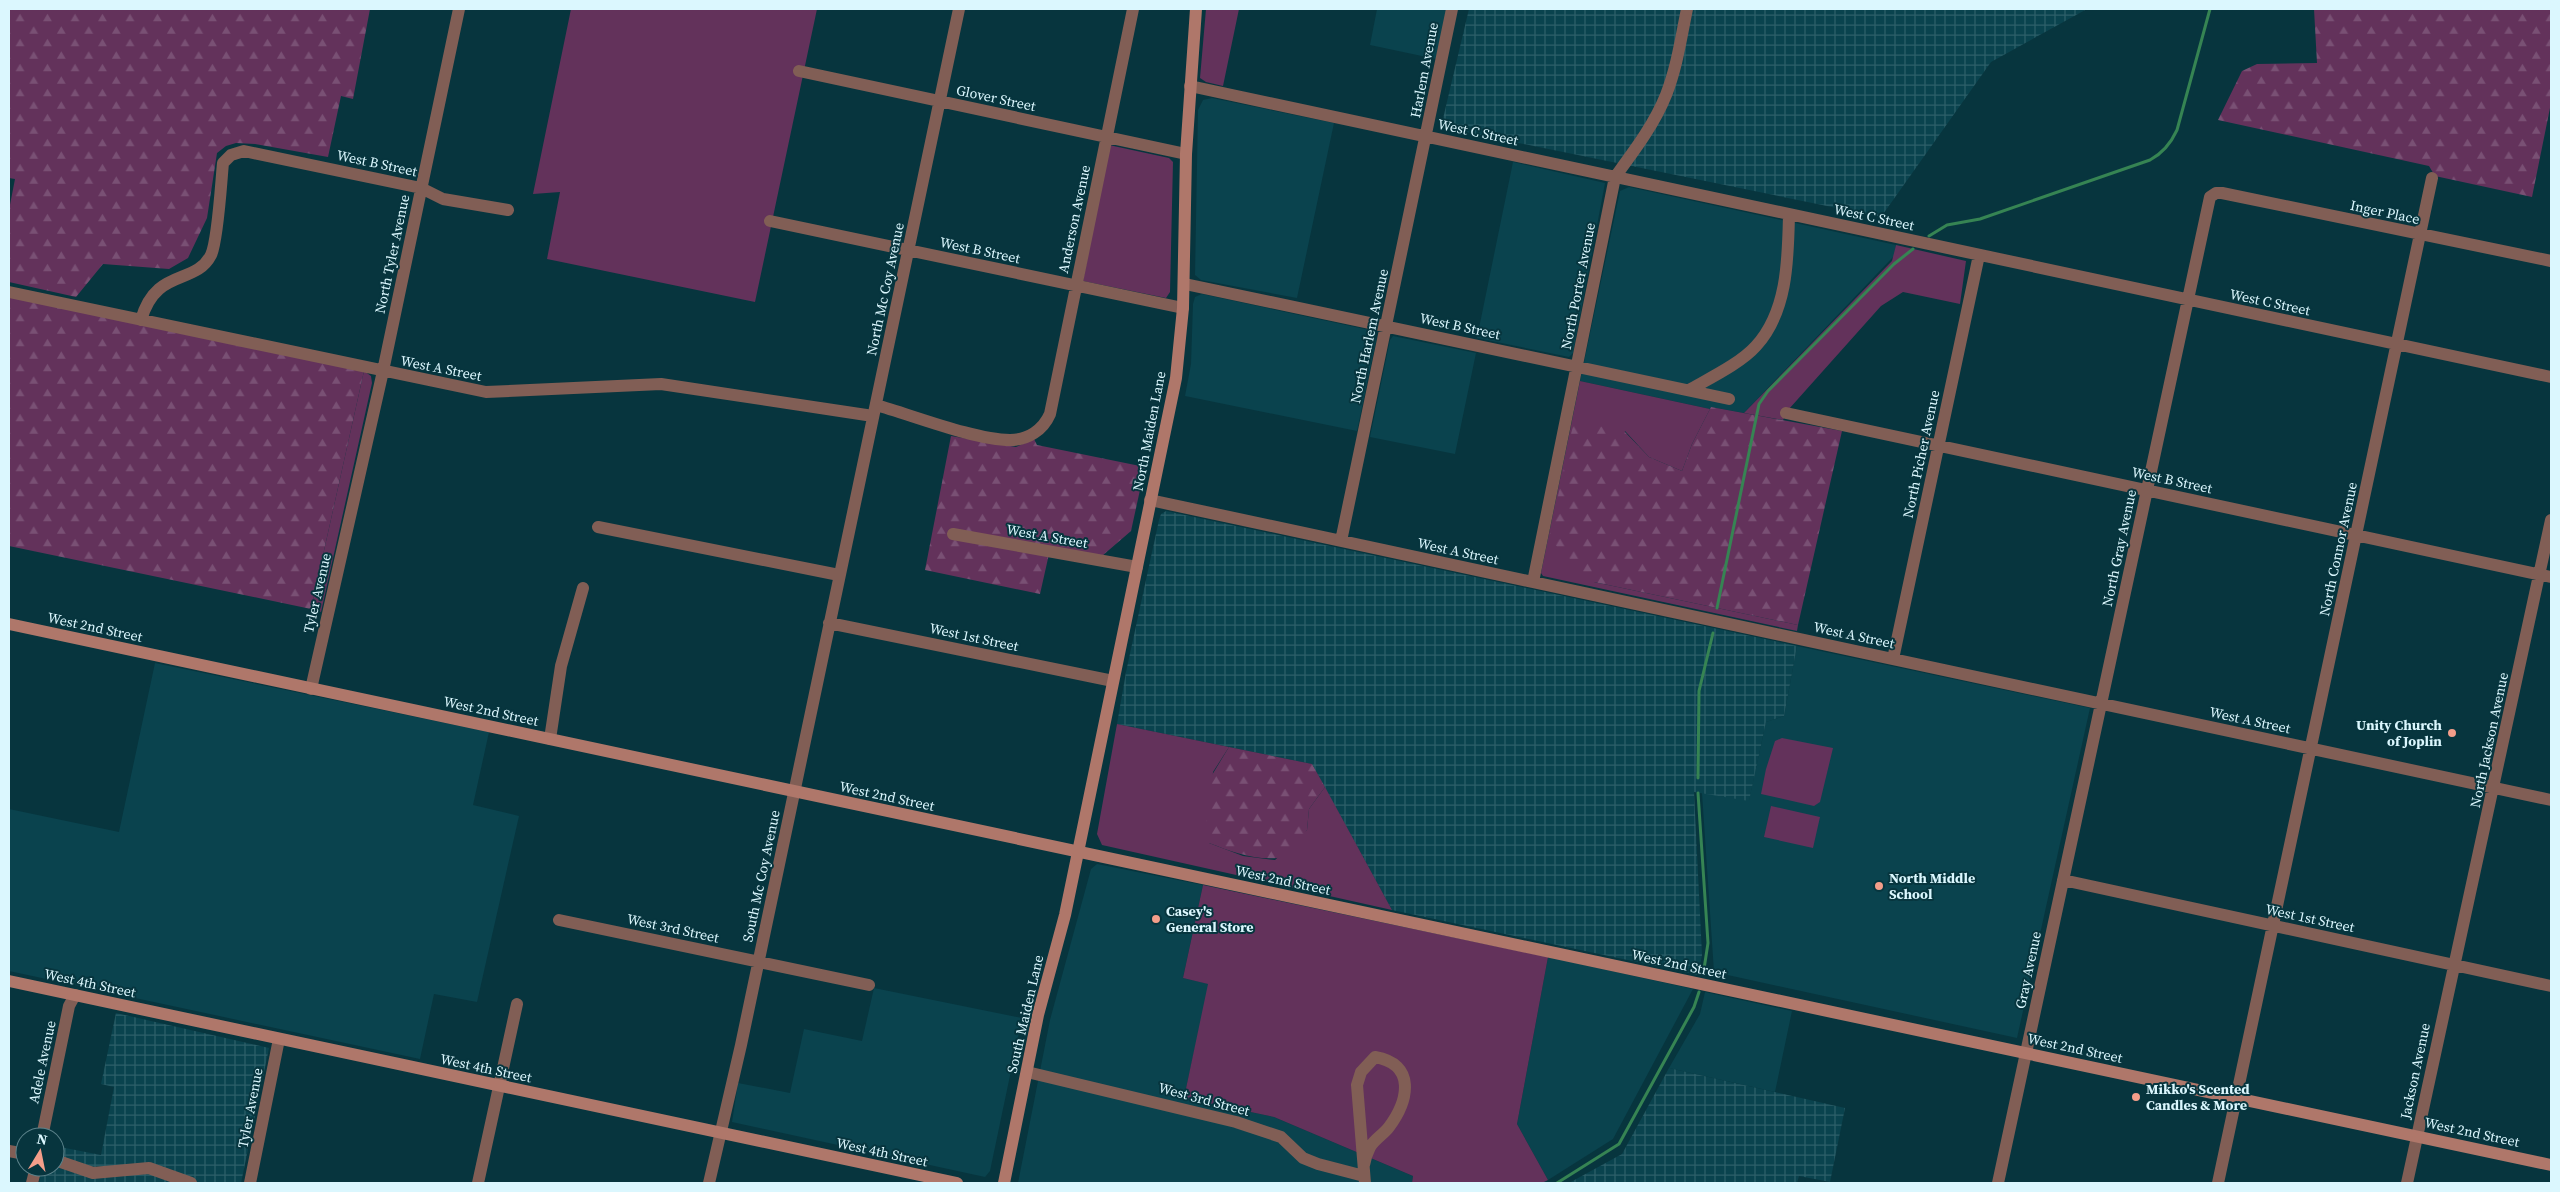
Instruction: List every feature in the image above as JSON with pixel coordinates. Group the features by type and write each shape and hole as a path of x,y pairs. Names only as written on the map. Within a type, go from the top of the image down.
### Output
{"street":[{"name":"North Tyler Avenue","path":"353,504 459,9"},
{"name":"North Mc Coy Avenue","path":"839,575 959,9"},
{"name":"Anderson Avenue","path":"1038,431 1050,414 1133,9"},
{"name":"North Maiden Lane","path":"1078,852 1176,378 1183,308 1186,154 1196,9"},
{"name":"Harlem Avenue","path":"1426,137 1452,9"},
{"name":"North Porter Avenue","path":"1533,582 1615,177 1654,121 1666,96 1680,48 1686,9"},
{"name":"Glover Street","path":"799,71 1186,154"},
{"name":"West C Street","path":"1190,86 2551,377"},
{"name":"North Harlem Avenue","path":"1341,541 1426,137"},
{"name":"West B Street","path":"141,320 146,303 156,290 196,269 210,257 214,248 223,163 238,152 251,152 421,188 443,199 508,210"},
{"name":"North Connor Avenue","path":"2218,1183 2432,178"},
{"name":"Inger Place","path":"2213,194 2222,193 2551,261"},
{"name":"North Gray Avenue","path":"2063,880 2208,201 2213,194"},
{"path":"1689,390 1748,353 1764,335 1783,289 1788,260 1789,214"},
{"name":"West B Street","path":"770,221 1183,308"},
{"name":"North Picher Avenue","path":"1893,659 1980,255"},
{"name":"West B Street","path":"1184,284 1729,399"},
{"name":"West A Street","path":"9,292 382,372 486,392 661,384 875,410 1004,439 1016,439 1038,431"},
{"name":"West B Street","path":"1786,413 2546,575"},
{"name":"West A Street","path":"1150,500 2551,800"},
{"name":"Tyler Avenue","path":"311,689 353,504"},
{"name":"North Jackson Avenue","path":"2454,965 2494,788 2546,575 2551,520"},
{"path":"598,527 839,575"},
{"name":"West A Street","path":"953,534 1137,567"},
{"name":"South Mc Coy Avenue","path":"709,1183 758,962 839,575"},
{"path":"550,740 561,666 583,588"},
{"name":"West 1st Street","path":"829,623 1113,681"},
{"name":"West 2nd Street","path":"9,624 2551,1165"},
{"name":"South Maiden Lane","path":"1004,1183 1038,1015 1065,915 1078,852"},
{"name":"West 1st Street","path":"2063,880 2551,986"},
{"name":"Gray Avenue","path":"1998,1183 2063,880"},
{"name":"West 3rd Street","path":"559,920 869,985"},
{"name":"Jackson Avenue","path":"2407,1183 2454,965"},
{"name":"West 4th Street","path":"9,981 957,1183"},
{"name":"Adele Avenue","path":"44,1127 69,1006 75,995"},
{"path":"478,1183 517,1004"},
{"name":"Tyler Avenue","path":"250,1183 279,1039"},
{"path":"1375,1057 1385,1059 1402,1071 1406,1081 1405,1093 1391,1124 1372,1144 1364,1175 1357,1085 1361,1072 1375,1057"},
{"name":"West 3rd Street","path":"1027,1072 1236,1122 1281,1137 1303,1158 1318,1164 1364,1175"},
{"path":"65,1164 93,1174 104,1174 129,1168 150,1168 191,1183"}],"shaded area":[{"path":"1377,9 1447,9 1436,59 1370,45"},
{"path":"1469,9 2087,9 1991,62 1881,217 1441,127"},
{"path":"1212,98 1334,123 1297,298 1201,280 1195,275 1198,110 1203,100"},
{"path":"1513,162 1605,183 1573,353 1569,357 1477,338"},
{"path":"1629,187 1896,245 1894,256 1744,413 1711,407 1710,409 1580,381 1620,191"},
{"path":"1202,294 1374,331 1376,340 1357,431 1185,396 1191,364 1193,304 1195,297"},
{"path":"1393,336 1476,353 1455,454 1370,437 1390,340"},
{"path":"1166,511 1797,646 1784,716 1766,722 1749,801 1694,792 1702,955 1698,975 1392,910 1312,764 1117,724 1126,672 1159,520 1161,514"},
{"name":"North Middle School","path":"1797,646 2090,708 2017,1038 1714,972 1702,793 1749,800 1766,722 1784,716"},
{"path":"155,663 489,732 473,805 519,816 477,1002 434,994 420,1059 9,971 9,809 119,832"},
{"path":"1097,864 1203,885 1183,978 1209,984 1184,1098 1274,1117 1413,1176 1412,1183 1018,1183 1050,1020 1091,869"},
{"path":"1548,957 1693,989 1613,1139 1548,1180 1517,1124"},
{"path":"874,988 1022,1018 990,1171 985,1177 732,1122 738,1083 790,1093 804,1029 862,1041"},
{"path":"1705,992 1792,1011 1775,1092 1669,1068 1700,1014"},
{"path":"116,1013 269,1048 241,1183 39,1183 40,1177 65,1177 65,1148 101,1155 114,1087 101,1084"},
{"path":"1669,1068 1845,1108 1830,1182 1799,1176 1797,1183 1569,1183 1622,1154"}],"green space":[{"path":"9,9 370,9 353,99 341,96 328,157 255,144 236,143 226,146 217,153 207,218 188,258 169,269 103,264 76,297 9,282 9,210 15,179 9,178"},
{"path":"571,9 817,9 755,302 547,259 560,192 533,194"},
{"path":"1206,9 1239,9 1223,86 1206,82 1200,78"},
{"path":"2314,9 2551,9 2551,103 2532,197 2435,176 2429,166 2218,120 2242,71 2257,64 2317,63"},
{"path":"1109,145 1169,158 1173,162 1170,292 1166,298 1083,281"},
{"path":"1896,245 1966,261 1960,304 1903,292 1881,306 1789,409 1783,420 1744,413 1892,261"},
{"path":"9,296 364,371 311,609 9,546"},
{"path":"364,371 371,376 372,383 321,612 311,609"},
{"path":"1580,381 1710,409 1692,444 1682,471 1649,457 1625,431 1594,582 1798,625 1797,631 1543,576 1541,573"},
{"path":"1711,407 1842,431 1798,625 1594,582 1549,539 1574,420 1625,432 1649,457 1682,471 1692,444"},
{"path":"951,436 1016,447 1034,439 1037,445 1145,467 1131,531 1102,556 1049,554 1040,594 925,570"},
{"path":"1117,724 1229,747 1213,772 1209,843 1243,856 1275,860 1307,830 1309,809 1325,787 1392,910 1102,845 1097,834"},
{"path":"1782,738 1833,748 1820,802 1814,806 1761,794 1766,769 1775,741"},
{"path":"1229,747 1312,764 1325,787 1309,809 1307,830 1289,856 1258,858 1209,843 1206,833 1209,780"},
{"path":"1771,806 1820,817 1813,848 1764,837"},
{"path":"1203,885 1548,957 1517,1124 1548,1180 1542,1183 1412,1183 1413,1176 1274,1117 1184,1098 1208,984 1183,978"}],"waterway":[{"path":"1929,236 1947,225 1980,219 2150,160 2163,151 2177,130 2210,9"},
{"path":"1717,608 1759,404 1768,391 1894,264 1913,249"},
{"path":"1698,778 1699,691 1713,633"},
{"path":"1698,793 1708,943 1704,969"},
{"path":"1557,1183 1619,1144 1694,1007 1699,992"}],"place":[{"name":"Unity Church of Joplin","path":"2452,733"},
{"name":"North Middle School","path":"1879,886"},
{"name":"Casey's General Store","path":"1156,919"},
{"name":"Mikko's Scented Candles & More","path":"2136,1097"}]}
